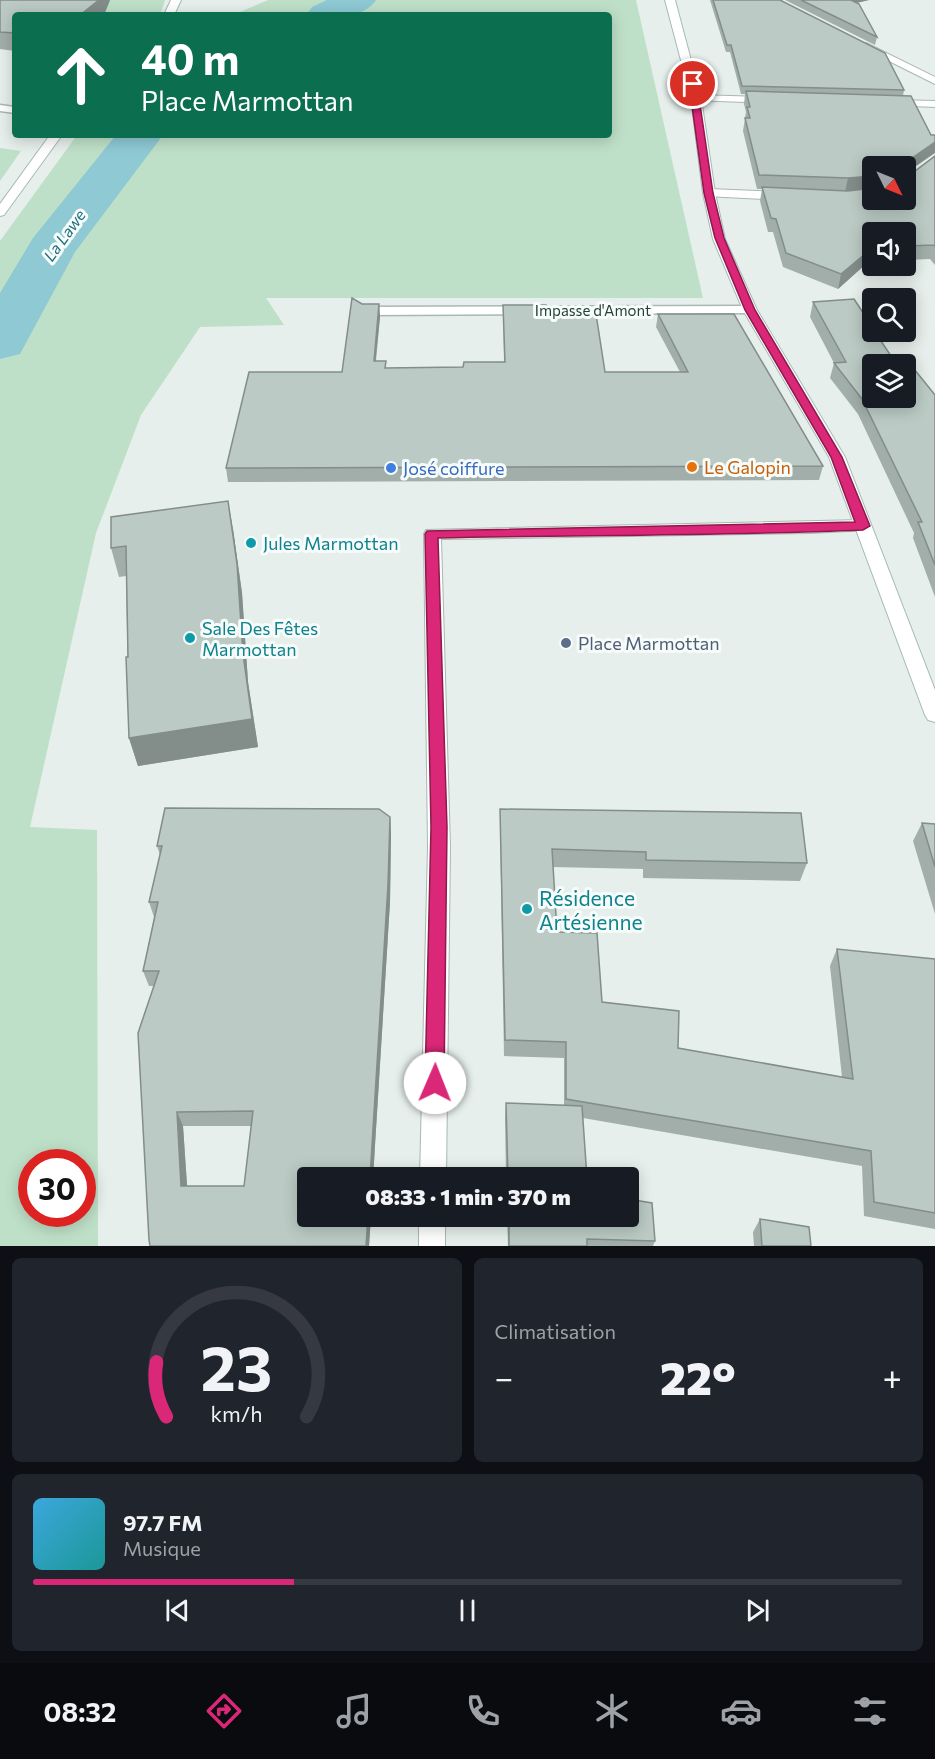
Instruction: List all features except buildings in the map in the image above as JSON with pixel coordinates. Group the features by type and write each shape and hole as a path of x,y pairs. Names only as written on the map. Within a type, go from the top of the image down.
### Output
{"street":[{"path":"670,0 696,98 708,193 719,238 750,310 837,457 935,715"},
{"path":"854,40 935,81"},
{"path":"696,98 775,100"},
{"path":"878,103 935,104"},
{"path":"0,212 54,138"},
{"path":"708,193 801,196"},
{"path":"433,1167 439,827 432,534 648,529 769,530 863,526"},
{"path":"432,1227 432,1246"}],"lane":[{"name":"Impasse d'Amont","path":"363,311 750,310"}],"green space":[{"path":"36,0 165,0 161,12 78,12"},
{"path":"268,0 636,0 703,298 266,298 284,325 200,327 141,415 96,533 30,827 97,830 98,1246 0,1246 0,241 75,138 612,138 612,12 240,12"},
{"path":"0,148 21,151 0,181"}],"waterway":[{"name":"La Lawe","path":"331,12 357,0"},
{"name":"La Lawe","path":"0,342 51,249 138,138"}],"place":[{"name":"Le Galopin","path":"692,467"},
{"name":"José coiffure","path":"391,468"},
{"name":"Jules Marmottan","path":"251,543"},
{"name":"Sale Des Fêtes Marmottan","path":"190,638"},
{"name":"Place Marmottan","path":"566,643"},
{"name":"Résidence Artésienne","path":"527,909"}],"route":[{"path":"435,1083 439,827 432,534 648,529 769,530 863,526 837,457 750,310 719,238 708,193 693,84"}]}
